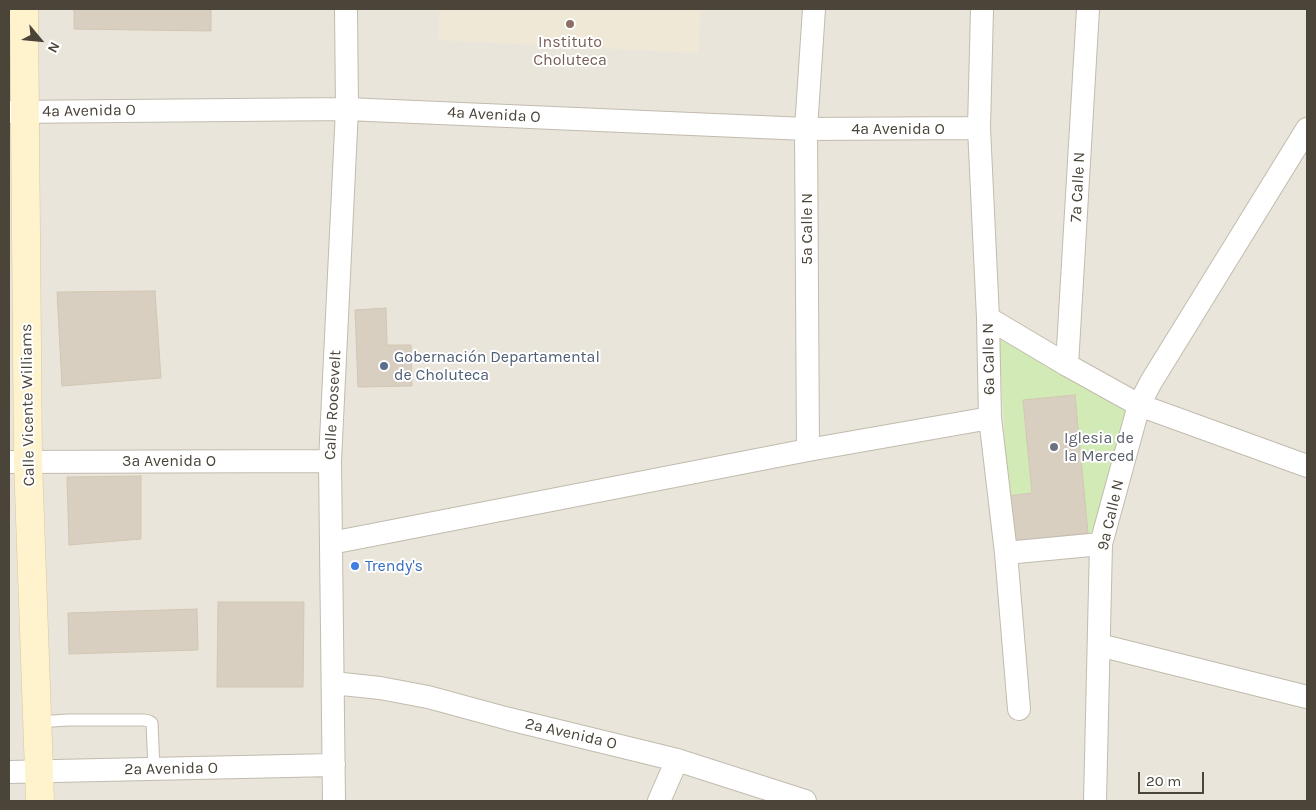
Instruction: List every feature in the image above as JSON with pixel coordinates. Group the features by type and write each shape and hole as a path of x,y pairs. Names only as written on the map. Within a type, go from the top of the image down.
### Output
{"main road":[{"name":"Calle Vicente Williams","path":"24,9 16,112 19,462 37,722 40,801"}],"street":[{"name":"Calle Roosevelt","path":"334,801 330,461 347,108 346,9"},
{"name":"5a Calle N","path":"808,450 806,129 814,9"},
{"name":"6a Calle N","path":"982,9 979,128 988,318 990,418 1006,553 1019,709"},
{"name":"7a Calle N","path":"1067,365 1088,9"},
{"name":"4a Avenida O","path":"16,112 347,108 806,129 979,128"},
{"name":"9a Calle N","path":"1095,801 1101,544 1139,405 1151,382 1307,129"},
{"path":"988,318 1139,405 1307,466"},
{"path":"331,543 808,450 990,418"},
{"name":"3a Avenida O","path":"19,462 330,461"},
{"path":"1006,553 1101,544"},
{"path":"1099,645 1307,697"},
{"name":"2a Avenida O","path":"333,683 380,688 428,697 509,720 677,760 805,801"},
{"path":"659,801 677,760"},
{"name":"2a Avenida O","path":"9,772 334,765"}],"lane":[{"path":"37,722 68,720 149,721 152,723 154,769"}],"shaded area":[{"path":"9,9 1307,9 1307,801 9,801"},
{"name":"Instituto Choluteca","path":"440,9 701,9 698,53 438,40"}],"green space":[{"path":"999,339 1127,406 1094,533 1088,533 1074,395 1023,401 1032,493 1008,496"}],"building":[{"path":"74,9 211,9 211,31 74,29"},
{"path":"155,291 161,378 62,386 57,292"},
{"name":"Gobernación Departamental de Choluteca","path":"386,308 387,345 411,345 412,386 358,387 355,310"},
{"name":"Iglesia de la Merced","path":"1075,395 1088,533 1012,541 1008,496 1032,493 1023,400"},
{"path":"141,476 141,539 69,545 67,477"},
{"path":"218,602 304,602 303,687 217,687"},
{"path":"197,609 198,650 69,654 68,613"}],"place":[{"name":"Instituto Choluteca","path":"570,24"},
{"name":"Gobernación Departamental de Choluteca","path":"384,366"},
{"name":"Iglesia de la Merced","path":"1054,447"},
{"name":"Trendy's","path":"355,566"}]}
